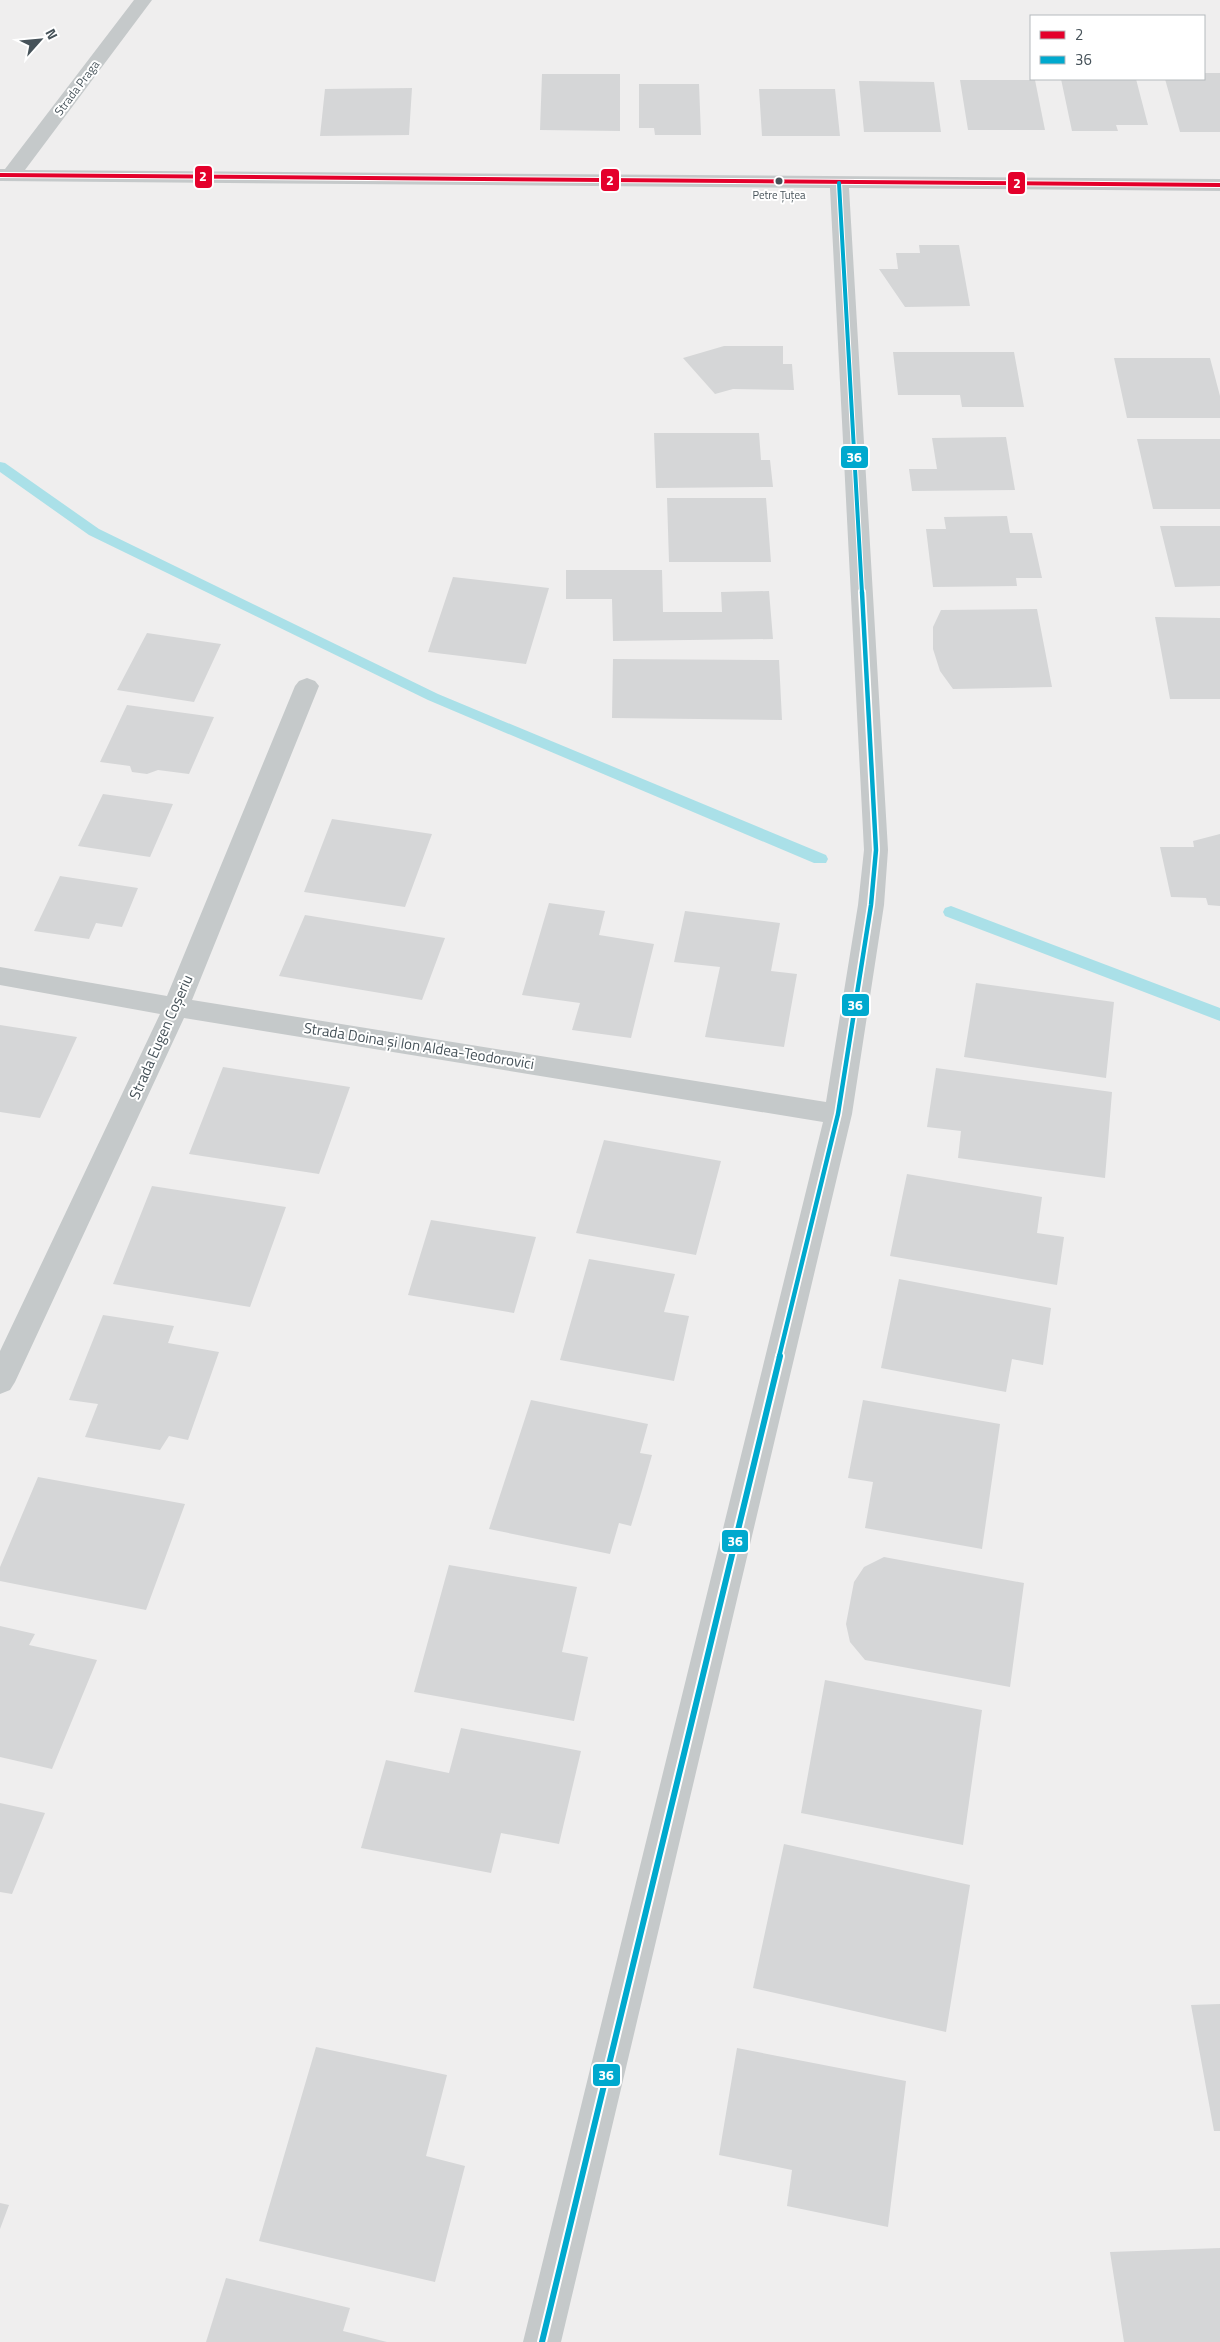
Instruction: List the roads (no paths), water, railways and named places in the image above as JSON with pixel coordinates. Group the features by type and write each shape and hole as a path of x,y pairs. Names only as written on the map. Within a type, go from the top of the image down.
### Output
{"street":[{"name":"Strada Praga","path":"5,175 143,0"},
{"path":"5,175 839,183 1220,184"},
{"path":"542,2342 838,1114 871,905 876,850 839,183"},
{"name":"Strada Eugen Coșeriu","path":"0,1382 176,1007 307,686"},
{"name":"Strada Doina și Ion Aldea-Teodorovici","path":"0,976 176,1007 838,1114"}],"waterway":[{"path":"0,466 94,532 433,697 820,859"},
{"path":"951,912 1220,1015"}],"place":[{"name":"Petre Țuțea","path":"779,181"}]}
